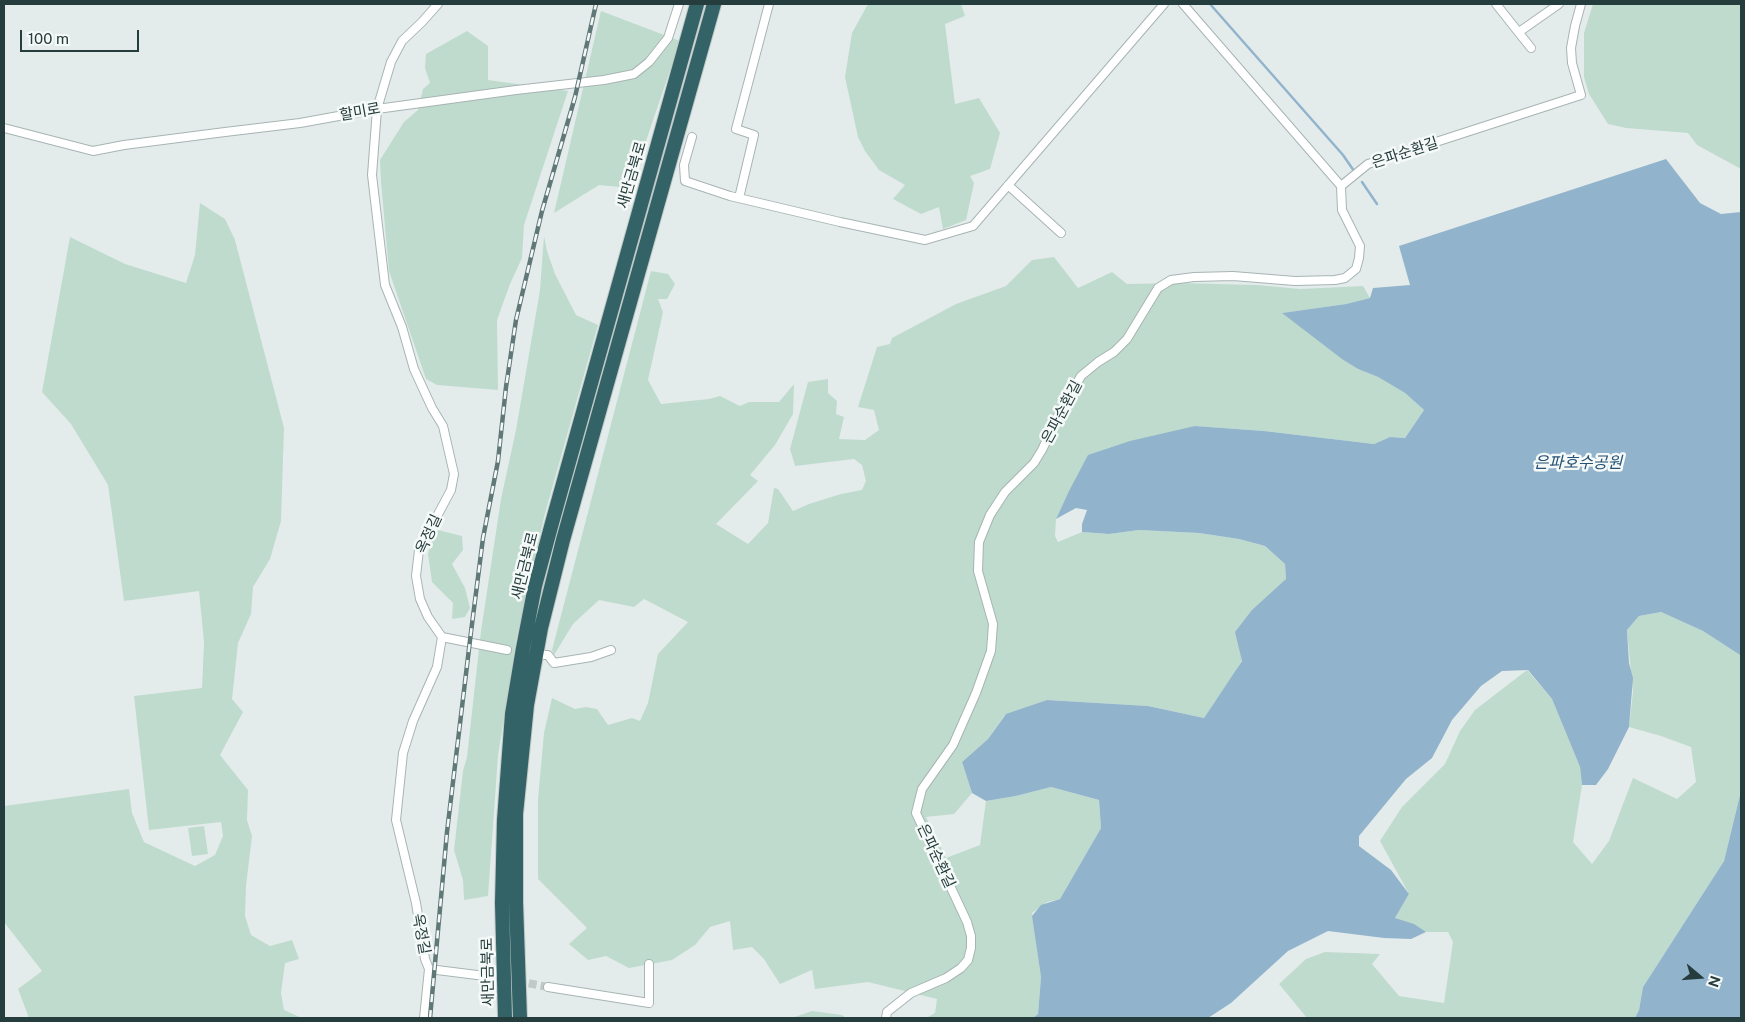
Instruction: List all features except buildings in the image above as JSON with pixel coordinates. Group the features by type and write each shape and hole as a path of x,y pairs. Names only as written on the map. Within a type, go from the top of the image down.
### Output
{"highway":[{"name":"새만금북로","path":"505,1018 502,902 504,820 512,714 523,648 544,550 697,4"},
{"name":"새만금북로","path":"520,1018 516,902 516,814 527,705 541,628 566,531 685,137 688,100 714,4"}],"street":[{"name":"옥정길","path":"424,1018 429,969 425,959 416,903 396,820 403,753 413,721 438,667 442,637 428,617 420,599 416,576 419,550 451,490 454,474 444,426 432,408 414,369 402,327 385,285 372,175 377,109 391,62 402,42 438,4"},
{"name":"할미로","path":"4,128 93,151 124,145 300,123 377,109 604,80 634,74 649,62 668,38 679,4"},
{"path":"739,198 754,135 736,129 769,4"},
{"path":"685,137 685,181 739,198 925,240 973,226 1164,4"},
{"path":"1183,4 1341,186"},
{"path":"1496,4 1531,48"},
{"path":"1519,32 1559,4"},
{"name":"은파순환길","path":"886,1018 887,1012 912,993 946,978 961,968 968,960 971,936 967,922 916,813 922,789 953,745 976,693 991,651 994,624 978,571 979,542 990,515 1004,492 1034,463 1042,450 1080,376 1114,352 1127,339 1158,288 1170,280 1233,276 1295,281 1345,278 1356,269 1360,246 1342,210 1341,186 1368,164 1582,95 1572,63 1571,48 1581,4"},
{"path":"1008,186 1061,233"},
{"path":"442,637 507,650"},
{"path":"544,655 548,655 554,663 592,657 611,650"},
{"path":"548,986 649,1003 649,964"},
{"path":"429,969 485,976"}],"green space":[{"path":"868,4 961,4 965,16 945,24 955,104 979,98 1000,133 990,169 970,176 974,183 966,220 943,229 939,207 921,214 893,199 905,185 879,170 865,151 858,137 845,77 852,33"},
{"path":"1593,4 1741,4 1741,169 1697,145 1688,133 1626,128 1608,124 1589,94 1584,77 1584,33"},
{"path":"601,11 680,41 630,188 599,185 554,213"},
{"path":"467,31 488,46 488,80 568,91 524,225 522,258 497,320 498,390 437,385 426,379 389,271 381,182 380,160 404,122 418,110 423,89 430,83 425,68 426,54"},
{"path":"200,203 225,219 235,240 284,428 281,521 270,559 253,587 251,614 238,643 232,699 243,712 220,755 248,790 247,820 252,836 246,886 245,916 251,935 270,946 292,940 299,959 285,963 281,993 284,1010 302,1018 29,1018 18,989 42,971 4,922 4,806 129,789 132,813 144,842 195,866 215,855 223,836 221,822 149,830 134,696 202,688 204,642 199,591 124,601 108,485 71,424 42,392 70,237 125,264 186,283 195,255"},
{"path":"544,236 555,274 576,315 598,325 544,517 516,641 498,756 488,896 464,900 463,880 454,850 463,771 467,757 481,631 501,499 516,430 540,290"},
{"path":"1054,257 1078,288 1112,272 1127,284 1257,285 1300,289 1363,286 1370,298 1346,304 1283,313 1358,369 1378,377 1405,393 1424,410 1405,438 1390,437 1374,444 1264,431 1195,426 1068,493 1056,519 1055,536 1058,542 1082,532 1109,534 1139,530 1199,533 1239,539 1265,546 1285,564 1286,579 1237,669 1204,718 1148,706 1047,700 1004,716 988,739 962,762 972,793 954,814 926,817 946,858 980,845 986,801 1051,787 1099,800 1101,828 1060,899 1047,902 1032,913 1041,977 1038,1014 1033,1018 926,1018 935,1013 937,999 868,982 815,989 812,970 780,984 764,959 752,947 733,950 730,921 710,927 695,945 672,960 629,968 606,956 588,960 569,944 587,928 538,879 538,799 544,733 552,698 575,709 586,707 597,709 608,725 632,718 640,721 648,703 658,654 688,622 644,599 634,607 599,600 573,624 554,655 552,650 651,271 668,274 675,284 667,299 658,299 663,312 648,380 661,404 720,396 740,406 749,402 779,402 794,384 793,414 775,445 750,475 758,481 716,524 748,544 768,523 774,488 778,489 793,511 841,494 862,490 866,481 862,465 854,459 795,466 790,449 808,382 828,379 828,393 837,401 836,414 844,417 839,439 865,440 879,430 874,410 858,407 877,347 890,344 892,338 956,304 1006,286 1032,260"},
{"path":"438,530 462,536 463,550 452,564 465,588 470,608 465,617 452,619 453,603 432,582 428,554 432,540"},
{"path":"1661,612 1703,631 1740,655 1741,791 1724,861 1643,987 1639,1010 1635,1018 1307,1018 1279,984 1306,959 1325,952 1380,954 1372,964 1399,996 1444,1003 1453,942 1448,932 1426,932 1395,918 1409,894 1380,841 1402,807 1445,764 1460,731 1475,710 1527,670 1552,699 1580,767 1582,785 1573,842 1592,864 1609,841 1633,778 1677,799 1696,782 1691,747 1629,727 1633,692 1627,630 1639,616"},
{"path":"204,826 208,854 192,856 188,828"},
{"path":"812,1011 842,1015 846,1018 792,1018"}],"water":[{"name":"은파호수공원","path":"1666,159 1700,203 1721,214 1741,212 1741,659 1740,655 1703,631 1661,612 1639,616 1627,630 1629,663 1633,678 1629,727 1608,769 1596,785 1582,785 1580,767 1552,699 1528,670 1502,671 1481,686 1452,720 1432,758 1406,779 1359,836 1359,846 1391,870 1409,894 1395,918 1414,924 1426,932 1411,939 1384,938 1328,931 1288,951 1231,1003 1208,1018 1033,1018 1038,1014 1041,977 1032,916 1041,905 1060,899 1101,828 1099,800 1051,787 986,801 972,793 962,762 988,739 1006,714 1047,700 1148,706 1204,718 1242,661 1235,632 1252,610 1286,579 1285,564 1265,546 1239,539 1199,533 1139,530 1109,534 1082,532 1082,524 1087,510 1076,508 1056,519 1088,455 1130,441 1195,426 1264,431 1374,444 1390,437 1405,438 1424,410 1405,393 1342,359 1282,313 1346,304 1370,298 1373,288 1410,285 1399,246"},
{"path":"1741,791 1741,1018 1635,1018 1639,1010 1643,987 1724,861"}],"waterway":[{"path":"1210,4 1343,155 1354,171"},
{"path":"1362,182 1377,204"}],"tunnel":[{"path":"485,976 506,979"},
{"path":"517,981 548,987"}],"railway":[{"path":"430,1018 447,832 471,632 483,538 498,461 516,320 542,211 575,97 596,4"}]}
